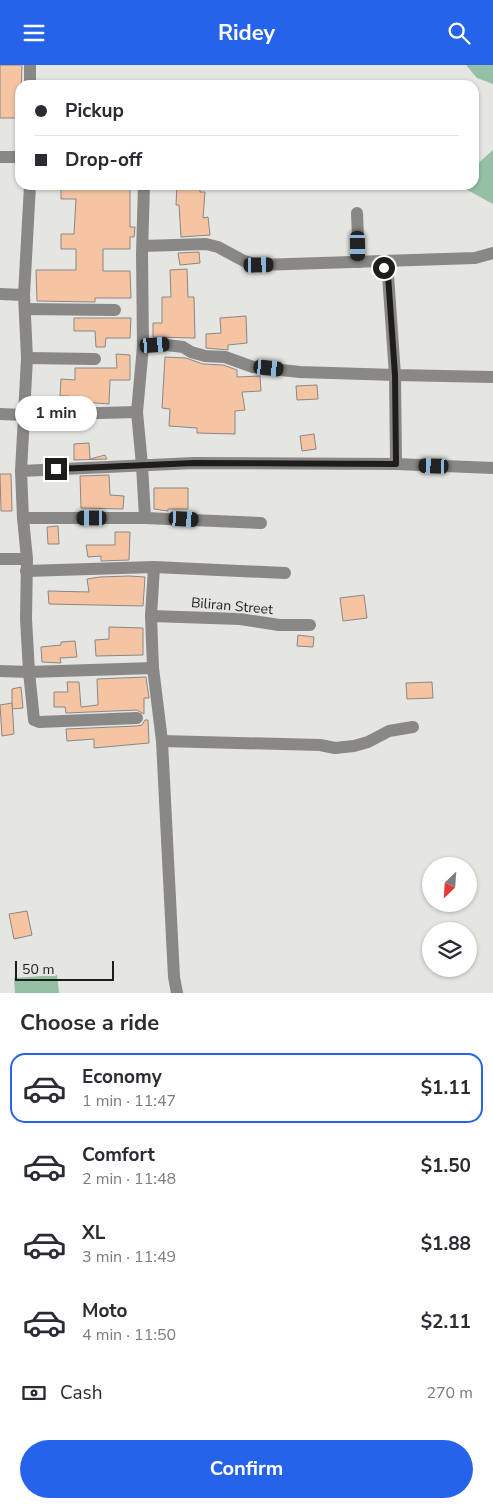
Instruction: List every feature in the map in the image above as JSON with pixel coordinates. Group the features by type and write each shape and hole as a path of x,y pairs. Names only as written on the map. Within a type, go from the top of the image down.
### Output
{"street":[{"path":"30,65 30,80"},
{"path":"0,157 15,157"},
{"path":"30,190 24,295 27,358 21,471 27,565 29,672 34,720 137,718"},
{"path":"144,190 143,346 137,412 144,517"},
{"path":"357,213 358,262"},
{"path":"143,246 206,244 218,247 244,261 259,265 475,258 493,253"},
{"path":"379,262 388,275 395,375 396,464"},
{"path":"0,294 24,295"},
{"path":"25,309 115,310"},
{"path":"143,346 167,345 183,347 191,352 205,356 225,357 253,367 300,372 493,377"},
{"path":"27,358 96,359"},
{"path":"0,414 137,412"},
{"path":"21,471 142,465 268,463 493,467"},
{"path":"23,518 144,517 262,523"},
{"path":"0,559 27,565 154,567 285,573"},
{"path":"154,567 151,616 153,668 162,741 174,977 177,993"},
{"name":"Biliran Street","path":"151,616 240,619 279,625 310,625"},
{"path":"0,671 29,672 153,668"},
{"path":"162,741 320,745 335,748 368,742 389,731 413,727"}],"green space":[{"path":"466,65 493,65 493,84 477,78"},
{"path":"493,150 493,204 467,190 479,190 479,163"},
{"path":"57,975 59,993 15,993 14,978"}],"building":[{"path":"0,65 22,65 21,80 15,80 15,118 0,118"},
{"path":"61,190 130,190 130,227 135,227 134,237 130,237 130,249 103,249 103,271 130,271 131,298 95,298 95,302 37,301 36,270 76,270 76,249 61,249 61,234 74,234 76,199 61,199"},
{"path":"177,190 200,190 200,192 205,192 203,218 208,217 210,235 181,237 179,205 176,205"},
{"path":"199,252 200,263 180,265 178,253"},
{"path":"187,269 188,297 194,297 195,338 153,337 153,323 162,323 162,297 171,297 170,270"},
{"path":"246,316 247,343 228,345 228,350 206,348 206,334 221,333 220,318"},
{"path":"74,318 131,318 130,338 106,338 105,347 96,347 95,331 74,331"},
{"path":"116,354 130,355 130,380 110,380 109,404 69,401 69,396 60,396 61,379 75,380 75,368 117,368"},
{"path":"165,357 186,358 203,364 223,365 237,370 237,377 260,376 261,391 242,392 245,410 235,411 235,434 197,433 197,428 169,426 170,409 162,408"},
{"path":"317,385 318,399 297,400 296,386"},
{"path":"314,434 316,449 302,451 300,436"},
{"path":"89,443 90,459 105,455 107,459 74,460 74,444"},
{"path":"0,474 11,474 12,511 1,511"},
{"path":"109,475 110,495 124,496 123,509 81,508 80,476"},
{"path":"154,488 188,488 188,509 168,509 168,511 154,509"},
{"path":"58,526 59,544 48,544 47,527"},
{"path":"115,532 130,532 129,560 101,561 101,556 88,557 86,545 115,545"},
{"path":"129,576 145,577 143,606 49,604 48,591 89,592 87,579"},
{"path":"364,595 367,618 343,621 340,598"},
{"path":"109,627 143,628 143,655 96,656 95,640 109,639"},
{"path":"298,635 314,637 313,647 297,646"},
{"path":"75,641 77,657 60,658 61,663 42,662 41,647 61,645 61,642"},
{"path":"146,677 149,698 144,698 144,714 137,710 66,713 65,707 54,707 54,692 68,692 67,682 79,682 81,707 98,705 97,679"},
{"path":"432,682 433,698 407,699 406,683"},
{"path":"21,687 23,708 12,709 12,689"},
{"path":"12,703 14,734 2,736 0,705"},
{"path":"145,720 148,720 149,743 94,748 94,739 67,741 66,729 137,726 142,725"},
{"path":"27,911 32,935 14,939 9,914"}],"route":[{"path":"56,469 194,463 396,464 395,375 388,275 384,268"}]}
